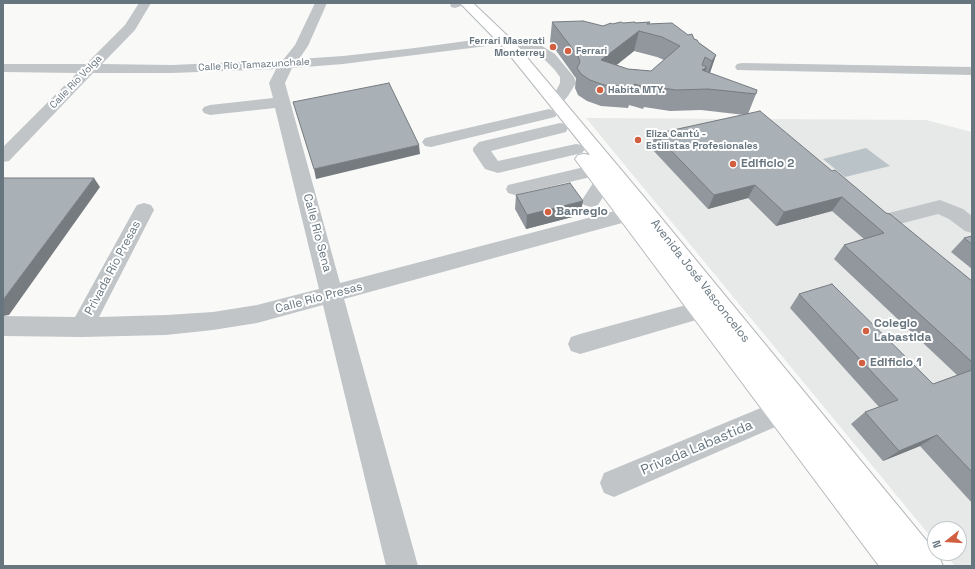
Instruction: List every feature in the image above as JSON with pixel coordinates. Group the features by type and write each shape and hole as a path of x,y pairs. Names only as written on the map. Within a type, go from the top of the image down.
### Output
{"main road":[{"name":"Avenida José Vasconcelos","path":"455,3 501,42"},
{"name":"Avenida José Vasconcelos","path":"466,3 501,42 710,308 927,566"},
{"name":"Avenida José Vasconcelos","path":"552,108 560,128 597,177 626,215 710,308 780,412 899,566"}],"street":[{"name":"Calle Río Sena","path":"321,3 301,46 289,64 282,71 277,83 333,294 402,566"},
{"name":"Calle Río Volga","path":"3,157 150,5"},
{"name":"Calle Río Tamazunchale","path":"3,68 172,70 289,64 408,53 501,42 537,49 550,57 559,66 567,77 568,83 552,108"},
{"path":"742,67 972,71"},
{"path":"210,110 283,102"},
{"path":"431,142 552,108"},
{"path":"560,128 485,146 482,148 482,151 491,165 498,167 576,149"},
{"path":"515,189 597,177 594,210"},
{"path":"884,222 940,207 952,212 972,226"},
{"name":"Privada Río Presas","path":"82,327 144,210"},
{"name":"Calle Río Presas","path":"3,326 82,327 166,325 213,321 257,314 333,294 594,210 626,215"},
{"path":"580,344 710,308"},
{"name":"Privada Labastida","path":"614,483 780,412"}],"shaded area":[{"name":"Colegio Labastida","path":"586,118 926,120 972,132 972,566 955,566 951,561 967,561 967,521 927,521 927,532"},
{"path":"866,148 890,166 845,177 823,159"}],"building":[{"path":"583,21 603,26 621,22 650,22 647,24 672,23 688,35 692,34 694,39 716,55 712,61 705,57 702,65 707,67 702,70 757,90 756,94 708,89 676,90 649,86 649,88 634,84 633,87 604,85 590,80 581,74 577,68 580,62 578,56 552,22","holes":["639,31 662,37 680,46 651,71 628,69 601,60"]},
{"path":"389,83 419,145 314,169 293,102"},
{"path":"760,111 832,171 835,170 886,213 890,214 972,281 972,362 844,245 884,233 842,197 784,212 755,185 714,195 655,134"},
{"path":"3,178 94,178 3,300"},
{"path":"570,183 583,201 527,215 516,195"},
{"path":"972,236 972,244 964,238"},
{"path":"832,284 933,384 972,370 972,472 937,435 899,451 865,412 898,400 799,294"}],"place":[{"name":"Ferrari Maserati Monterrey","path":"553,47"},
{"name":"Ferrari","path":"568,51"},
{"name":"Habita MTY.","path":"600,90"},
{"name":"Eliza Cantú - Estilistas Profesionales","path":"638,140"},
{"name":"Edificio 2","path":"733,164"},
{"name":"Banregio","path":"548,212"},
{"name":"Colegio Labastida","path":"866,331"},
{"name":"Edificio 1","path":"862,363"}]}
